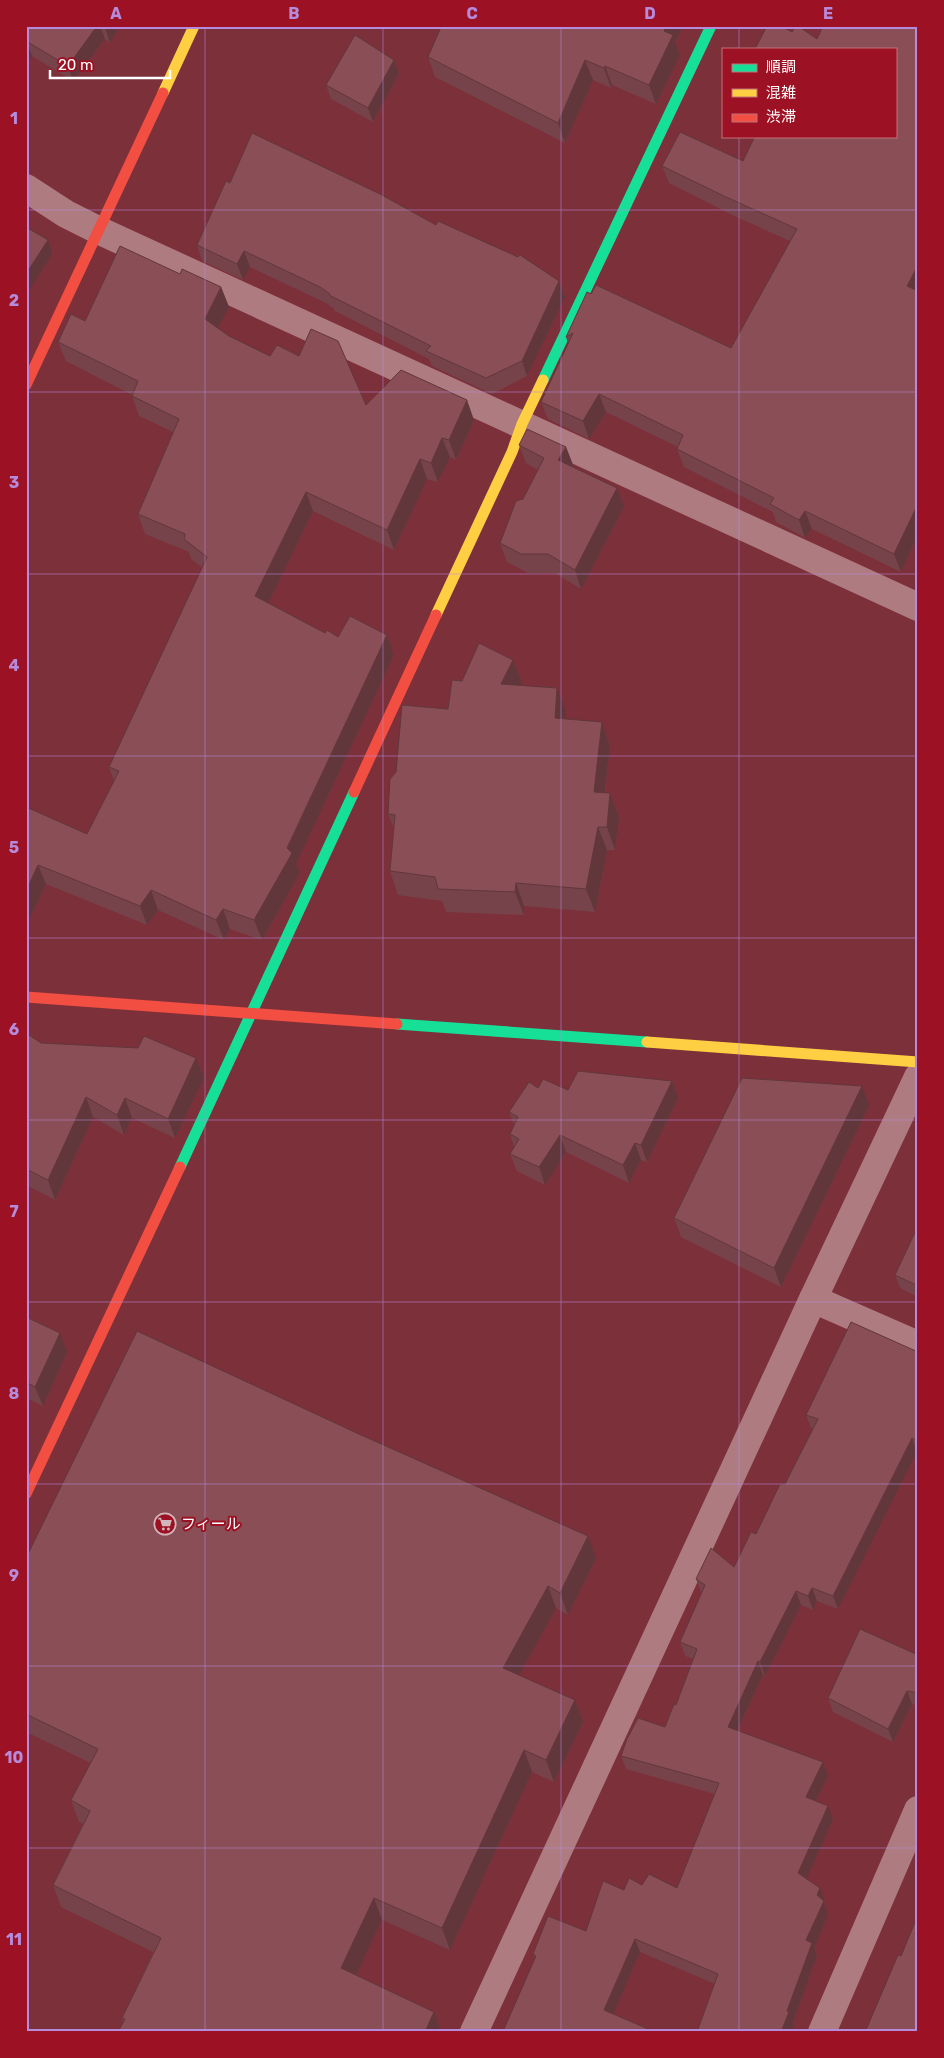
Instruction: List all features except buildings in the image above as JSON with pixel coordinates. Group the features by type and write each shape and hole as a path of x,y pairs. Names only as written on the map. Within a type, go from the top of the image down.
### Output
{"street":[{"path":"26,385 194,26"},
{"path":"26,1494 512,452 522,424 711,26"},
{"path":"26,188 66,214 98,230 918,607"},
{"path":"26,997 918,1062"},
{"path":"474,2032 813,1299 918,1077"},
{"path":"813,1299 918,1344"},
{"path":"822,2032 918,1810"}],"traffic: fast":[{"path":"543,380 711,26"},
{"path":"180,1167 354,792"},
{"path":"397,1024 647,1042"}],"traffic: slow":[{"path":"163,93 194,26"},
{"path":"436,615 512,452 522,424 543,380"},
{"path":"647,1042 918,1062"}],"traffic: jam":[{"path":"26,385 163,93"},
{"path":"354,792 436,615"},
{"path":"26,997 397,1024"},
{"path":"26,1494 180,1167"}],"place":[{"name":"フィール","path":"165,1524"}]}
